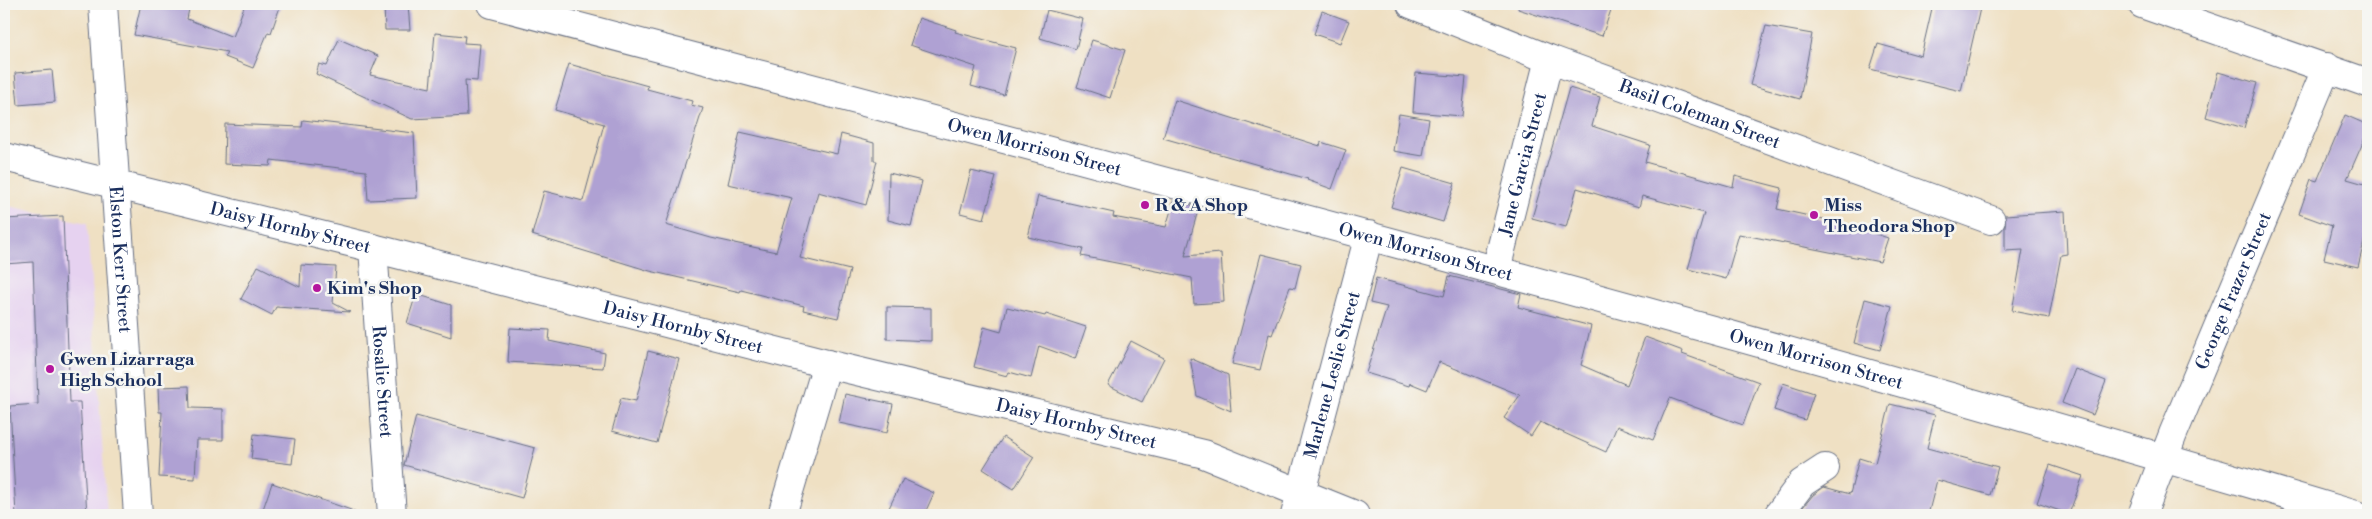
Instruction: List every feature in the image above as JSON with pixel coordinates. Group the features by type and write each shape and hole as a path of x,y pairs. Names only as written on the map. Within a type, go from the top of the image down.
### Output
{"street":[{"name":"Elston Kerr Street","path":"103,4 117,185 138,515"},
{"name":"Owen Morrison Street","path":"492,4 1369,235 2164,458 2356,515"},
{"name":"Basil Coleman Street","path":"1411,4 1549,60 1990,220"},
{"path":"2142,4 2327,67 2368,83"},
{"name":"Jane Garcia Street","path":"1496,270 1549,60"},
{"name":"George Frazer Street","path":"2142,515 2327,67"},
{"name":"Daisy Hornby Street","path":"4,157 373,248 826,364 1204,454 1298,504 1355,515"},
{"name":"Marlene Leslie Street","path":"1298,504 1369,235"},
{"name":"Rosalie Street","path":"373,248 392,515"},
{"path":"782,515 826,364"},
{"path":"1778,515 1802,483 1825,468"}],"shaded area":[{"name":"Gwen Lizarraga High School","path":"4,205 87,223 107,515 4,515"}],"building":[{"path":"141,4 190,4 187,19 233,37 245,4 281,4 271,33 268,32 253,68 225,57 227,52 134,35"},
{"path":"408,4 410,30 385,30 384,5"},
{"path":"1519,4 1613,4 1602,36 1518,9"},
{"path":"1933,4 1981,4 1961,91 1870,69 1878,44 1921,56"},
{"path":"1047,10 1083,19 1076,49 1040,38"},
{"path":"1322,11 1349,21 1340,43 1314,34"},
{"path":"919,18 956,30 955,32 1016,48 1004,95 971,86 976,67 910,45"},
{"path":"1766,26 1812,34 1800,99 1750,85"},
{"path":"435,33 465,36 464,43 480,44 477,81 465,80 467,116 412,119 316,74 319,64 327,66 339,39 378,56 370,75 430,88"},
{"path":"1092,40 1125,50 1110,98 1077,87"},
{"path":"569,64 648,86 647,89 692,101 691,105 703,108 666,225 711,238 776,252 792,198 728,184 740,132 837,154 841,134 874,143 874,161 877,161 866,205 818,192 800,258 850,270 838,318 803,310 804,306 741,290 740,292 650,271 532,235 544,191 583,201 604,124 555,110"},
{"path":"52,70 55,102 18,105 15,73"},
{"path":"2218,72 2257,83 2244,128 2206,117"},
{"path":"1416,73 1466,77 1462,116 1413,112"},
{"path":"1569,88 1600,97 1592,126 1650,145 1645,162 1733,187 1735,176 1782,188 1777,209 1842,223 1888,238 1880,262 1739,234 1726,279 1688,269 1704,213 1642,196 1639,207 1577,188 1566,227 1532,218"},
{"path":"1175,100 1320,146 1321,142 1346,150 1332,189 1308,179 1163,138"},
{"path":"1399,114 1429,119 1423,156 1393,151"},
{"path":"2345,115 2368,125 2368,131 2347,179 2368,185 2368,225 2358,267 2324,259 2332,226 2299,214 2311,179 2317,181"},
{"path":"303,120 414,133 417,198 368,200 366,171 271,160 270,166 224,164 225,124 302,127"},
{"path":"1403,168 1455,183 1443,222 1391,207"},
{"path":"971,171 996,177 984,219 960,213"},
{"path":"889,173 922,181 911,226 888,220"},
{"path":"1038,196 1114,213 1113,217 1166,227 1174,200 1199,207 1185,256 1221,253 1224,302 1194,304 1192,278 1081,256 1083,249 1028,237"},
{"path":"2065,211 2067,254 2061,255 2049,318 2012,311 2023,250 2005,251 2005,215"},
{"path":"63,216 70,402 80,402 87,515 16,515 10,406 38,404 33,262 4,264 4,219"},
{"path":"1261,254 1301,264 1295,288 1290,287 1272,335 1269,334 1260,370 1232,364"},
{"path":"301,265 336,267 333,303 350,312 276,307 272,315 241,299 258,266 300,287"},
{"path":"1449,276 1521,294 1518,307 1591,326 1581,365 1627,385 1645,337 1683,351 1682,354 1759,382 1743,425 1670,398 1653,440 1617,426 1606,452 1540,422 1531,436 1504,418 1520,395 1439,362 1427,390 1410,383 1409,386 1366,373 1387,307 1370,303 1376,278 1444,296"},
{"path":"416,294 451,305 451,337 407,323"},
{"path":"1865,299 1892,306 1880,350 1854,343"},
{"path":"887,307 931,308 931,341 887,339"},
{"path":"1007,307 1045,316 1046,314 1086,327 1075,359 1039,346 1031,378 1009,372 1007,376 974,367 984,327 1001,332"},
{"path":"510,328 550,330 549,341 605,353 603,368 508,362"},
{"path":"1131,341 1164,358 1142,402 1108,385"},
{"path":"648,351 679,359 657,443 612,431 621,398 636,401"},
{"path":"1190,358 1228,375 1231,411 1197,396"},
{"path":"2075,369 2106,381 2093,415 2062,403"},
{"path":"1783,383 1814,393 1805,420 1774,410"},
{"path":"189,386 190,408 223,409 223,440 197,440 195,479 159,477 162,412 159,412 158,387"},
{"path":"845,394 893,404 887,433 839,423"},
{"path":"1890,404 1935,415 1927,448 1998,467 1990,495 1937,480 1928,515 1801,515 1803,507 1813,495 1824,487 1850,494 1859,458 1875,463"},
{"path":"416,416 535,448 522,498 404,465"},
{"path":"254,434 295,439 292,464 251,459"},
{"path":"1003,437 1034,457 1014,489 983,469"},
{"path":"2050,465 2083,476 2069,514 2037,503"},
{"path":"903,479 934,493 924,515 906,515 889,508"},
{"path":"272,483 354,511 353,515 261,515"}],"place":[{"name":"R & A Shop","path":"1145,205"},
{"name":"Miss Theodora Shop","path":"1814,215"},
{"name":"Kim's Shop","path":"317,288"},
{"name":"Gwen Lizarraga High School","path":"50,369"}]}
